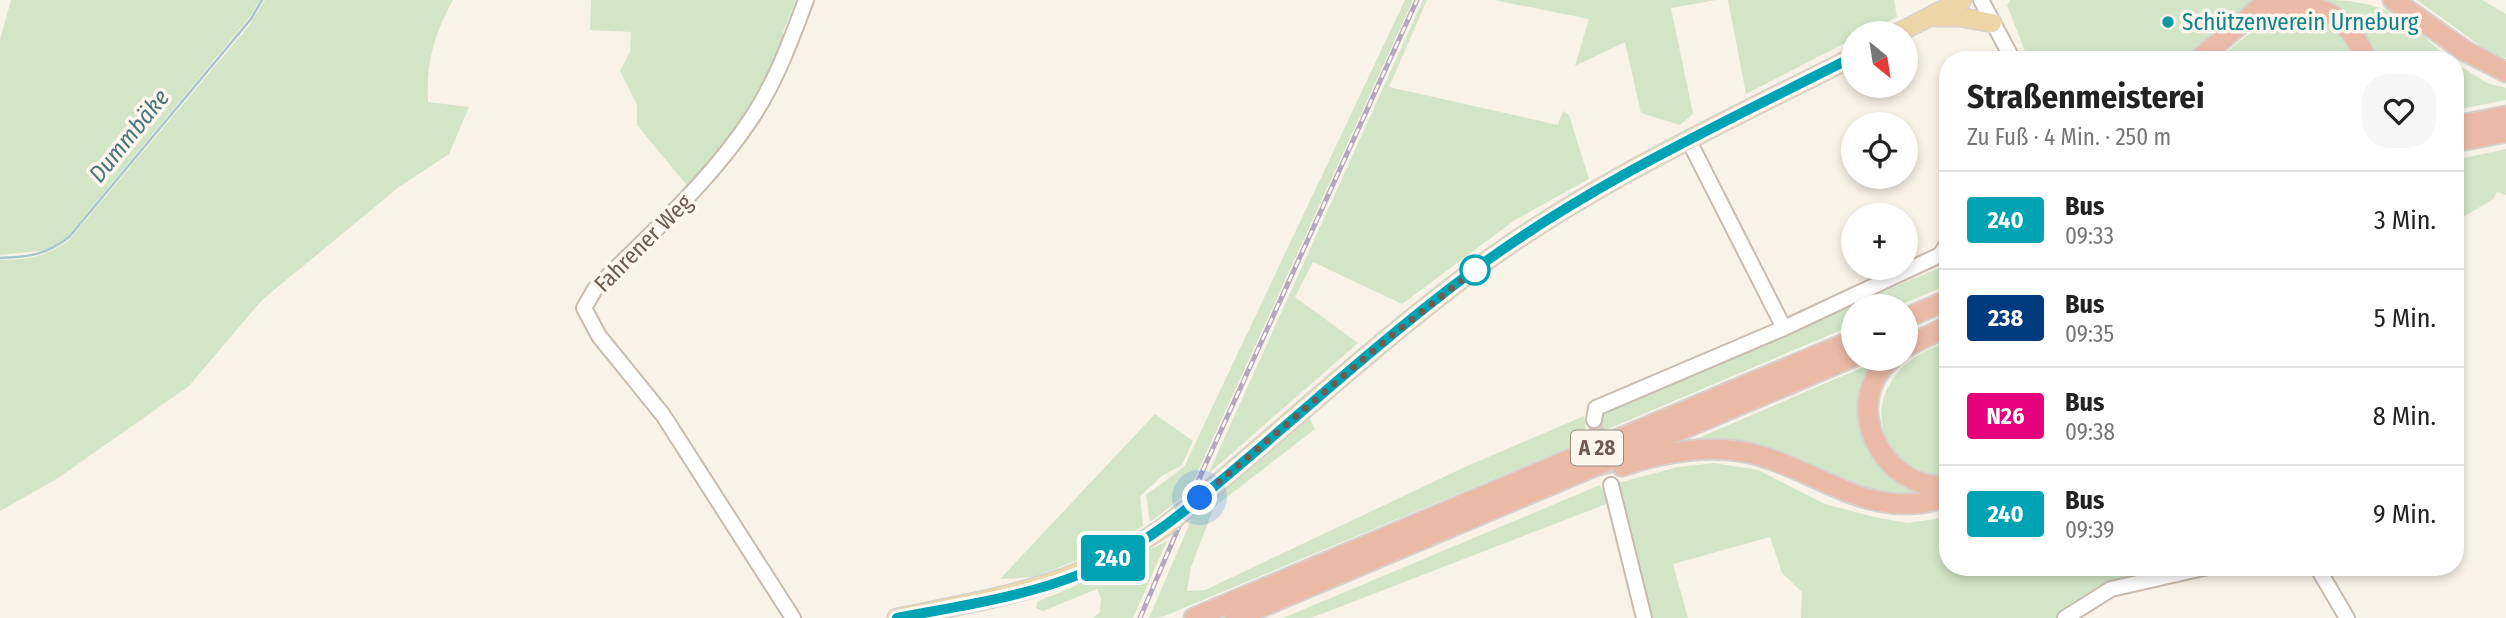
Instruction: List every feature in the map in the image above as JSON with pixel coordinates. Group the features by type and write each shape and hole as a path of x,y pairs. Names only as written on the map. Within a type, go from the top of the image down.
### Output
{"highway":[{"path":"2393,0 2465,51 2506,72"},
{"path":"2209,51 2262,6 2298,4 2322,9 2350,27 2362,51"},
{"path":"2464,124 2506,116"},
{"path":"2464,140 2506,132"},
{"path":"1918,313 1939,304"},
{"path":"1918,329 1939,320"},
{"path":"1918,341 1939,330"},
{"name":"A 28","path":"1194,618 1841,345"},
{"name":"A 28","path":"1235,618 1841,362"},
{"path":"1881,371 1870,394 1868,414 1871,435 1881,454 1907,478 1923,484 1939,485"},
{"path":"1583,471 1610,469 1680,452 1721,450 1764,457 1864,500 1908,505 1939,499"}],"main road":[{"path":"1918,23 1962,0"},
{"path":"1925,19 1960,17 1992,23"},
{"path":"897,618 1018,593 1056,582 1117,556 1163,528 1471,272 1620,177 1841,63"}],"street":[{"name":"Fahrener Weg","path":"793,618 663,415 598,337 583,308 595,289 717,166 754,115 787,51 806,0"},
{"path":"1981,0 2008,51"},
{"path":"1689,141 1784,328"},
{"path":"1594,420 1595,408 1784,328 1939,255"},
{"path":"1611,485 1644,618"},
{"path":"2065,618 2111,589 2168,576"},
{"path":"2322,576 2347,618"}],"green space":[{"path":"11,0 260,0 249,18 67,237 49,250 0,255 0,40"},
{"path":"265,0 453,0 441,25 428,74 428,102 469,107 449,154 399,187 262,300 189,386 58,478 0,511 0,260 36,256 52,251 69,240 248,27"},
{"path":"591,0 796,0 783,32 783,51 746,116 689,188 637,125 637,105 620,71 630,52 631,32 590,30"},
{"path":"1405,0 1413,0 1188,493 1150,522 1146,495 1184,467"},
{"path":"1423,0 1427,0 1389,87 1558,125 1563,111 1569,115 1589,179 1515,220 1402,304 1313,262 1295,297 1358,343 1208,474"},
{"path":"1494,0 1716,0 1671,8 1693,114 1680,125 1641,113 1625,42 1575,66 1589,19"},
{"path":"1728,0 1894,0 1897,17 1889,21 1841,21 1841,45 1746,94"},
{"path":"2010,0 2261,0 2216,31 2195,51 2025,51 2007,5"},
{"path":"2325,0 2349,1 2383,9 2413,26 2440,51 2373,51 2357,25"},
{"path":"2417,0 2482,0 2506,14 2506,58 2489,52"},
{"path":"2296,15 2325,24 2340,35 2352,51 2228,51 2254,31 2284,17"},
{"path":"2464,69 2487,83 2506,88 2506,100 2464,108"},
{"path":"2506,149 2506,195 2497,192 2493,199 2464,217 2464,158"},
{"path":"1939,268 1939,289 1918,297 1918,294 1878,294 1911,280 1918,280 1918,277"},
{"path":"1841,310 1841,330 1601,432 1600,413"},
{"path":"1939,345 1939,476 1909,464 1895,452 1886,438 1882,421 1882,404 1889,386 1900,371 1918,371 1918,356"},
{"path":"1854,371 1875,371 1878,462 1896,481 1933,496 1889,499 1833,482 1680,446"},
{"path":"1155,414 1193,441 1182,465 1162,476 1140,496 1143,526 1094,554 1034,577 1000,579"},
{"path":"1308,415 1315,429 1214,507 1191,567 1187,591 1205,590 1467,466 1584,416 1587,440 1162,617 1149,618 1192,518"},
{"path":"1714,463 1758,470 1825,504 1907,523 1939,518 1939,576 2162,576 2086,597 2057,618 1801,618 1802,592 1782,573 1770,537 1673,564 1688,618 1649,618 1614,484 1678,467"},
{"path":"1600,485 1609,503 1311,618 1283,618"},
{"path":"1167,541 1133,618 1093,618 1100,612 1101,598 1097,589 1043,611 1036,608 1038,601"}],"waterway":[{"name":"Dummbäke","path":"0,258 37,254 53,248 69,237 251,19 262,0"}],"tunnel":[{"path":"1594,420 1611,485"}],"railway":[{"path":"1140,618 1203,470 1417,0"}],"bus line":[{"name":"240","path":"897,618 1018,593 1084,572 1117,556 1163,528 1381,344 1471,272 1620,177 1841,63"}],"place":[{"name":"Schützenverein Urneburg","path":"2168,22"}],"route":[{"path":"1200,498 1381,344 1475,270"}]}
